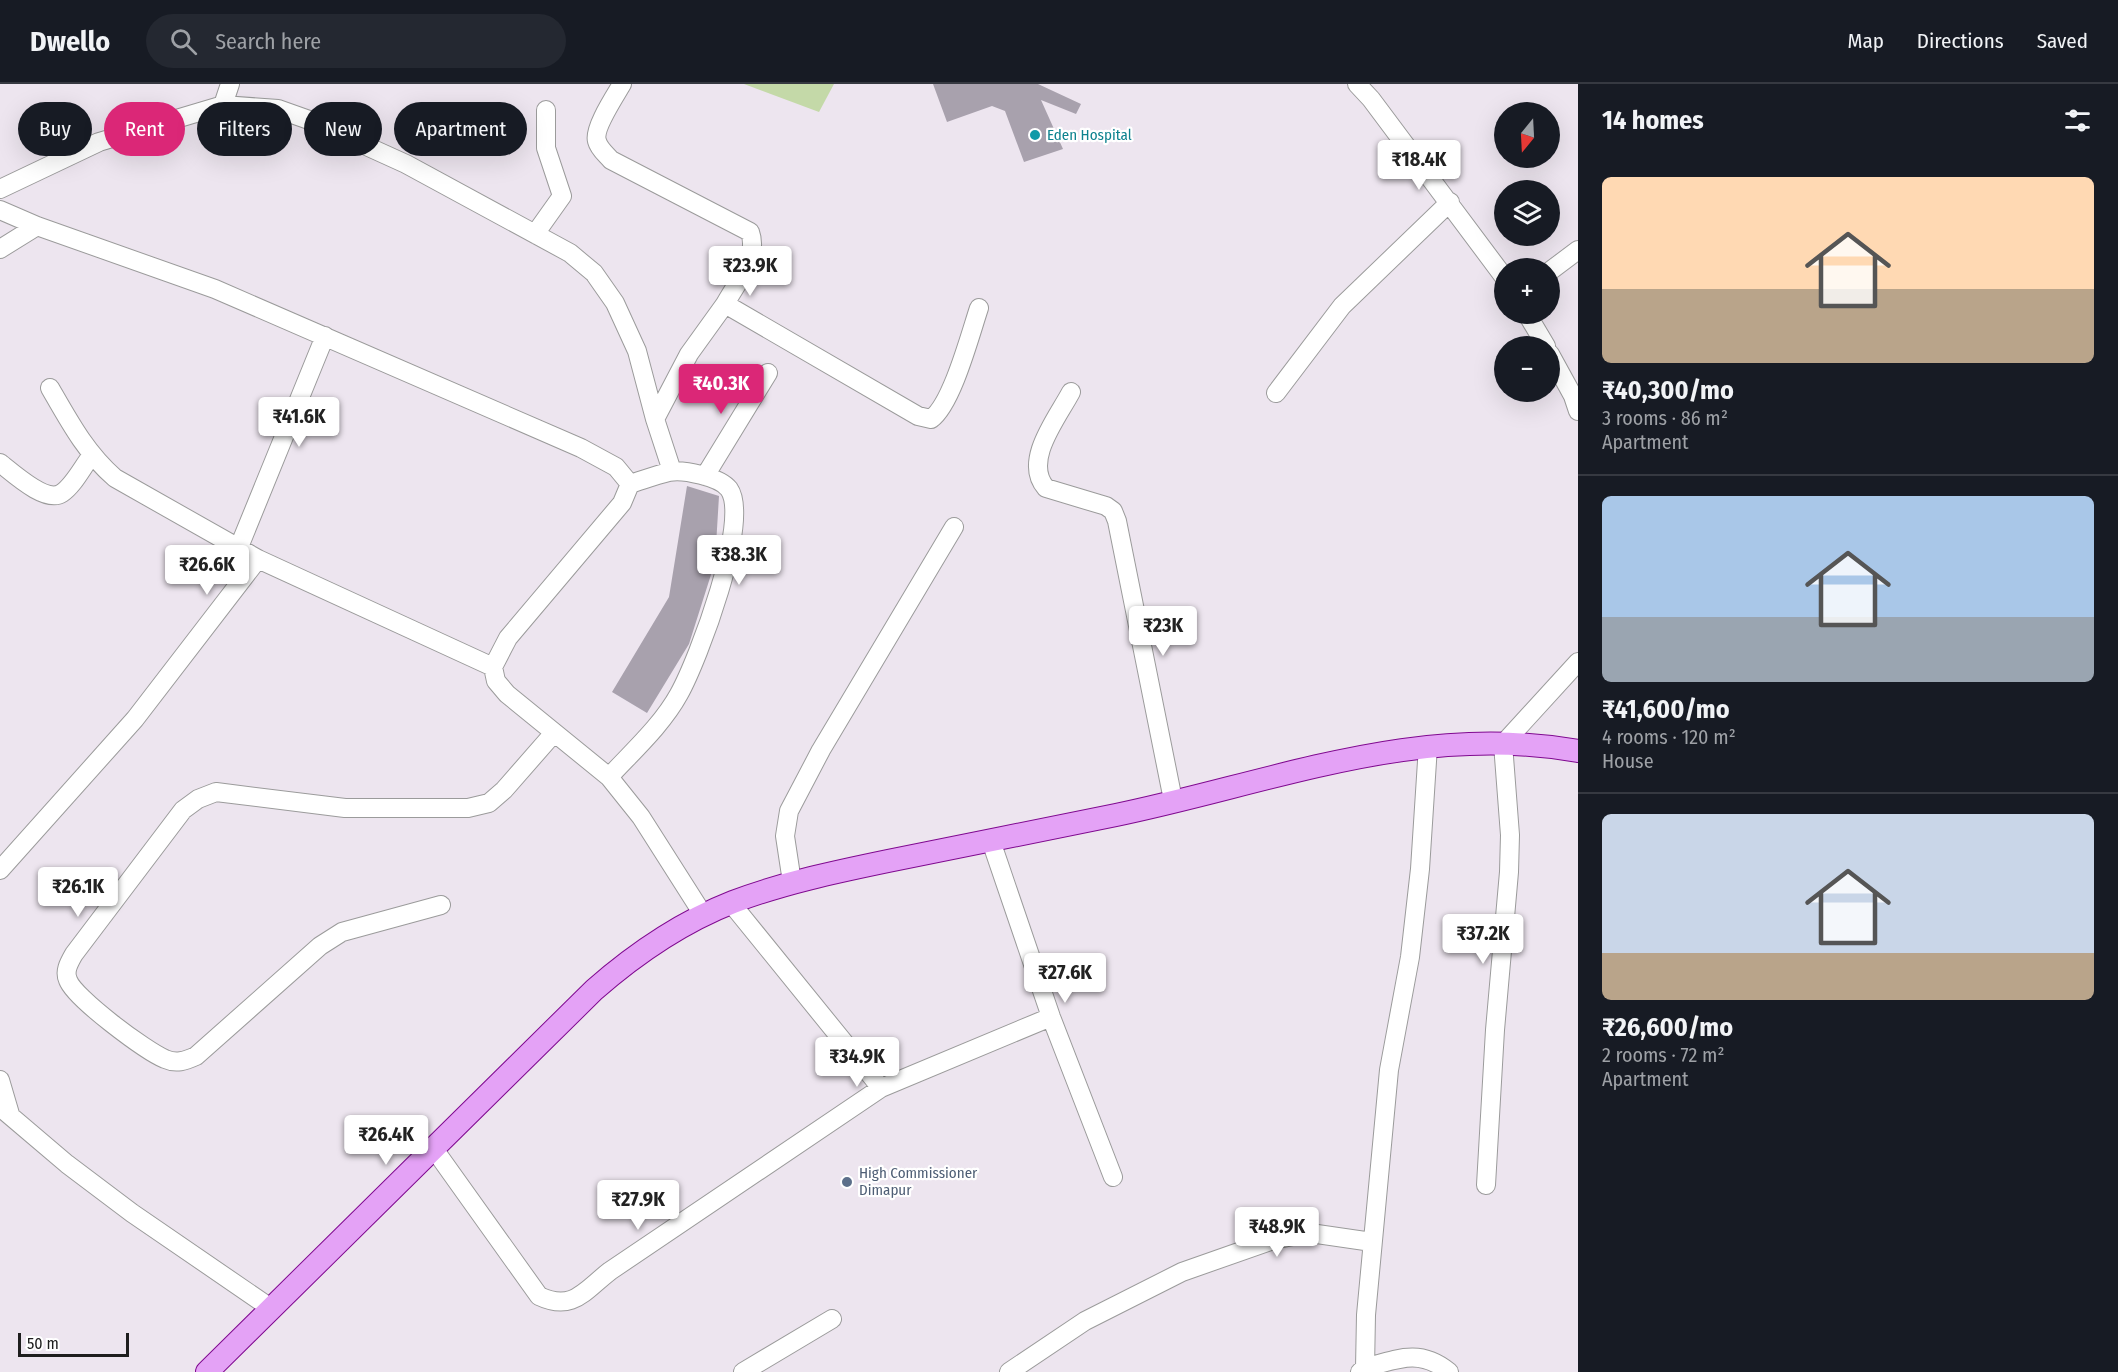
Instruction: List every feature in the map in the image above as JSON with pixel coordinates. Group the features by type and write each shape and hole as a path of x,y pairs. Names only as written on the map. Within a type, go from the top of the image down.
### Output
{"main road":[{"path":"207,1372 609,977 641,952 731,903 792,882 1120,814 1383,751 1428,746 1503,744 1537,745 1578,752"}],"street":[{"path":"224,102 230,84"},
{"path":"622,84 597,130 596,139 601,149 611,160 750,232 753,243 752,255 725,304 689,354 655,419"},
{"path":"1357,84 1450,202 1494,263"},
{"path":"535,234 562,196 546,148 546,110"},
{"path":"0,189 99,142 197,113"},
{"path":"292,114 406,164 570,253 594,273 615,303 638,351 655,419 672,471"},
{"path":"1276,393 1342,306 1450,202"},
{"path":"0,210 37,226 215,288 581,448 616,467 630,484"},
{"path":"0,249 37,226"},
{"path":"1560,264 1578,250"},
{"path":"725,304 918,416 931,419 940,412 966,351 979,309"},
{"path":"240,547 325,336"},
{"path":"1560,371 1576,398"},
{"path":"705,476 768,373"},
{"path":"50,388 79,438 115,478 258,559 493,668"},
{"path":"1071,392 1040,452 1038,471 1046,488 1106,506 1113,512 1117,521 1173,800"},
{"path":"0,464 42,494 53,496 63,493 92,455"},
{"path":"609,777 656,726 679,695 701,649 727,563 735,503 729,489 718,478 672,471 630,484 622,503 508,638 493,668 496,681 507,694 553,734 609,777 641,816 704,916"},
{"path":"792,882 785,836 789,811 820,750 954,527"},
{"path":"0,870 135,719 258,559"},
{"path":"1486,1185 1495,1030 1509,872 1510,835 1503,744 1578,662"},
{"path":"441,905 342,932 321,946 196,1056 183,1062 166,1060 148,1050 79,997 68,982 66,975 74,954 183,810 198,799 216,792 345,808 468,808 489,803 504,790 553,734"},
{"path":"1428,746 1413,937 1389,1070 1372,1242 1363,1370 1403,1357 1420,1357 1436,1362 1449,1372"},
{"path":"991,841 1051,1017 1113,1177"},
{"path":"731,903 881,1088"},
{"path":"434,1149 539,1296 553,1302 568,1303 610,1271 881,1088 1051,1017"},
{"path":"0,1080 5,1111 67,1164 123,1206 272,1309"},
{"path":"1009,1372 1085,1321 1182,1272 1273,1240 1293,1236 1317,1234 1372,1242"},
{"path":"742,1372 832,1319"}],"shaded area":[{"path":"744,84 834,84 819,112"}],"building":[{"name":"Eden Hospital","path":"933,84 1038,84 1081,104 1076,114 1041,100 1063,149 1024,162 1005,111 992,106 947,122"},
{"path":"687,486 719,496 715,562 689,644 647,713 612,692 669,597"}],"place":[{"name":"Eden Hospital","path":"1035,135"},
{"name":"High Commissioner Dimapur","path":"847,1182"}]}
